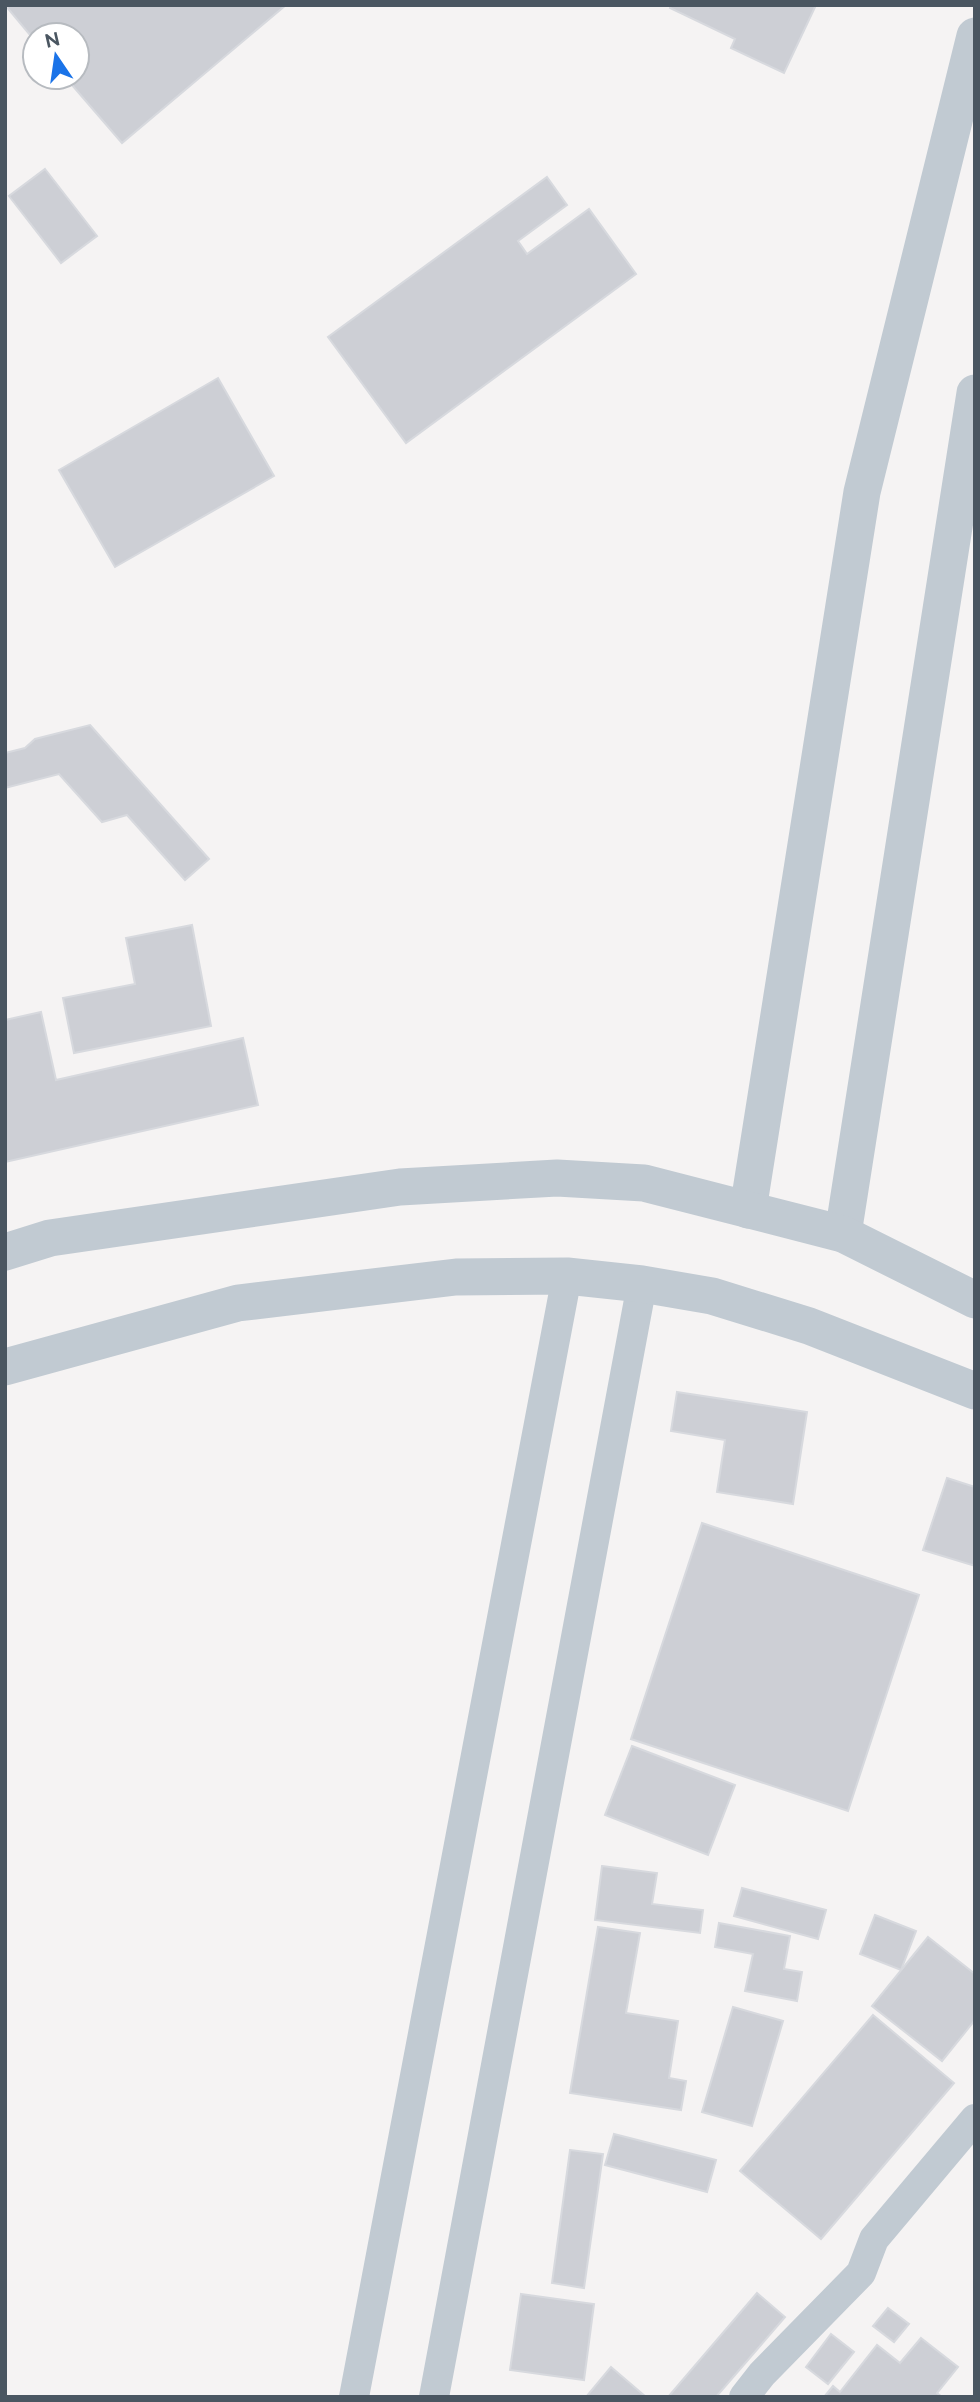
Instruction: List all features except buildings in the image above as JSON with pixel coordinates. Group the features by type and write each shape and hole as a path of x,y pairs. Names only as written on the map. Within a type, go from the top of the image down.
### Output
{"street":[{"path":"747,1210 862,492 975,36"},
{"path":"843,1234 975,393"},
{"path":"5,1252 50,1238 400,1188 557,1178 644,1184 843,1234 975,1300"},
{"path":"354,2397 567,1276"},
{"path":"5,1367 238,1303 456,1277 567,1276 642,1284 712,1296 809,1326 975,1391"},
{"path":"434,2397 642,1284"},
{"path":"744,2397 762,2374 861,2273 874,2239 975,2119"}]}
